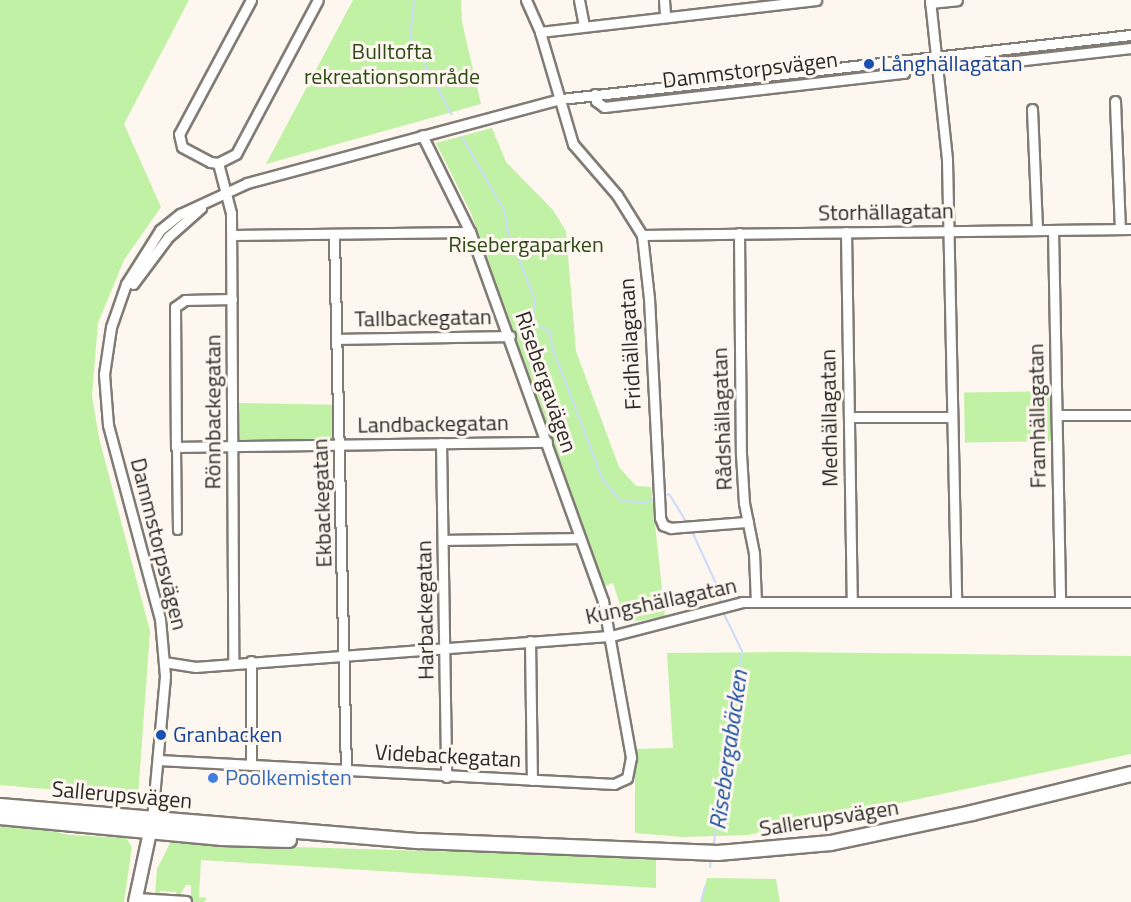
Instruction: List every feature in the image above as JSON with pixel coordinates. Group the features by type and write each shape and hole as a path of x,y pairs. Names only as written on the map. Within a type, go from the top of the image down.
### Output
{"main road":[{"name":"Sallerupsvägen","path":"0,806 152,825 239,839 420,841 718,853 831,843 972,813 1131,774"},
{"name":"Sallerupsvägen","path":"0,817 152,825"}],"street":[{"path":"251,0 179,134 182,147 218,163 236,154 318,0"},
{"name":"Fridhällagatan","path":"526,0 540,32 573,144 617,195 642,235 649,298 657,503 663,525 685,528 748,522"},
{"path":"579,0 584,25"},
{"path":"664,0 665,16"},
{"path":"540,32 751,4 816,0"},
{"path":"956,602 947,160 930,2 957,0"},
{"name":"Dammstorpsvägen","path":"152,825 164,662 160,619 104,404 107,349 118,306 168,237 213,198 247,183 561,99 1131,35"},
{"name":"Dammstorpsvägen","path":"962,54 971,66 1131,48"},
{"name":"Dammstorpsvägen","path":"595,94 596,101 604,107 904,73 903,60"},
{"path":"1115,101 1120,229"},
{"path":"1032,109 1037,230"},
{"name":"Risebergavägen","path":"422,135 470,232 510,336 603,601 631,757 627,778"},
{"name":"Rönnbackegatan","path":"218,163 232,235 233,662"},
{"name":"Storhällagatan","path":"642,235 1131,229"},
{"name":"Framhällagatan","path":"1053,230 1060,602"},
{"path":"232,235 470,232"},
{"name":"Medhällagatan","path":"846,232 852,602"},
{"name":"Rådshällagatan","path":"739,234 741,454 748,522 754,553 756,602"},
{"name":"Ekbackegatan","path":"334,235 346,654 346,770"},
{"path":"177,530 175,307 185,300 232,299"},
{"name":"Tallbackegatan","path":"337,339 510,336"},
{"path":"1057,415 1131,415"},
{"path":"849,417 952,417"},
{"name":"Landbackegatan","path":"176,447 546,442"},
{"name":"Harbackegatan","path":"441,443 447,648 446,777"},
{"path":"443,540 580,538"},
{"name":"Kungshällagatan","path":"164,662 196,667 233,662 610,636 714,608 756,602 1131,602"},
{"path":"530,641 532,780"},
{"path":"251,661 251,764"},
{"name":"Videbackegatan","path":"158,760 446,777 614,784 627,778"},
{"path":"152,825 136,900 187,902"}],"green space":[{"path":"0,0 189,0 124,124 161,207 124,260 98,323 92,396 99,438 150,631 138,797 0,785"},
{"name":"Bulltofta rekreationsområde","path":"353,0 461,0 462,22 481,104 266,164"},
{"name":"Risebergaparken","path":"492,128 506,162 553,210 566,231 576,351 619,467 636,486 651,487 665,616 626,623 613,583 605,586 471,213 436,143"},
{"path":"1056,391 1057,441 965,443 964,393"},
{"path":"237,403 335,405 334,444 236,442"},
{"path":"667,653 1131,656 1131,754 748,835 682,837 635,833 635,749 673,748"},
{"path":"0,820 70,835 126,838 132,847 124,902 0,902"},
{"path":"172,839 226,845 656,858 656,888 201,860 199,897 207,898 204,902 191,902 191,885 186,885 178,898 176,892 160,891 159,897 155,894 157,869"},
{"path":"707,878 776,879 780,902 701,902"}],"waterway":[{"path":"414,0 410,36 452,115"},
{"name":"Risebergabäcken","path":"462,137 505,212 507,229 535,300 533,316 536,325 550,332 552,347 603,480 620,500 644,503 657,498"},
{"name":"Risebergabäcken","path":"663,496 669,494 688,524"},
{"name":"Risebergabäcken","path":"691,529 718,588 721,604"},
{"name":"Risebergabäcken","path":"713,849 742,651 722,610"},
{"name":"Risebergabäcken","path":"710,867 711,858"},
{"name":"Risebergabäcken","path":"701,902 705,887"}],"place":[{"name":"Långhällagatan","path":"869,64"},
{"name":"Granbacken","path":"161,735"},
{"name":"Poolkemisten","path":"213,778"}]}
